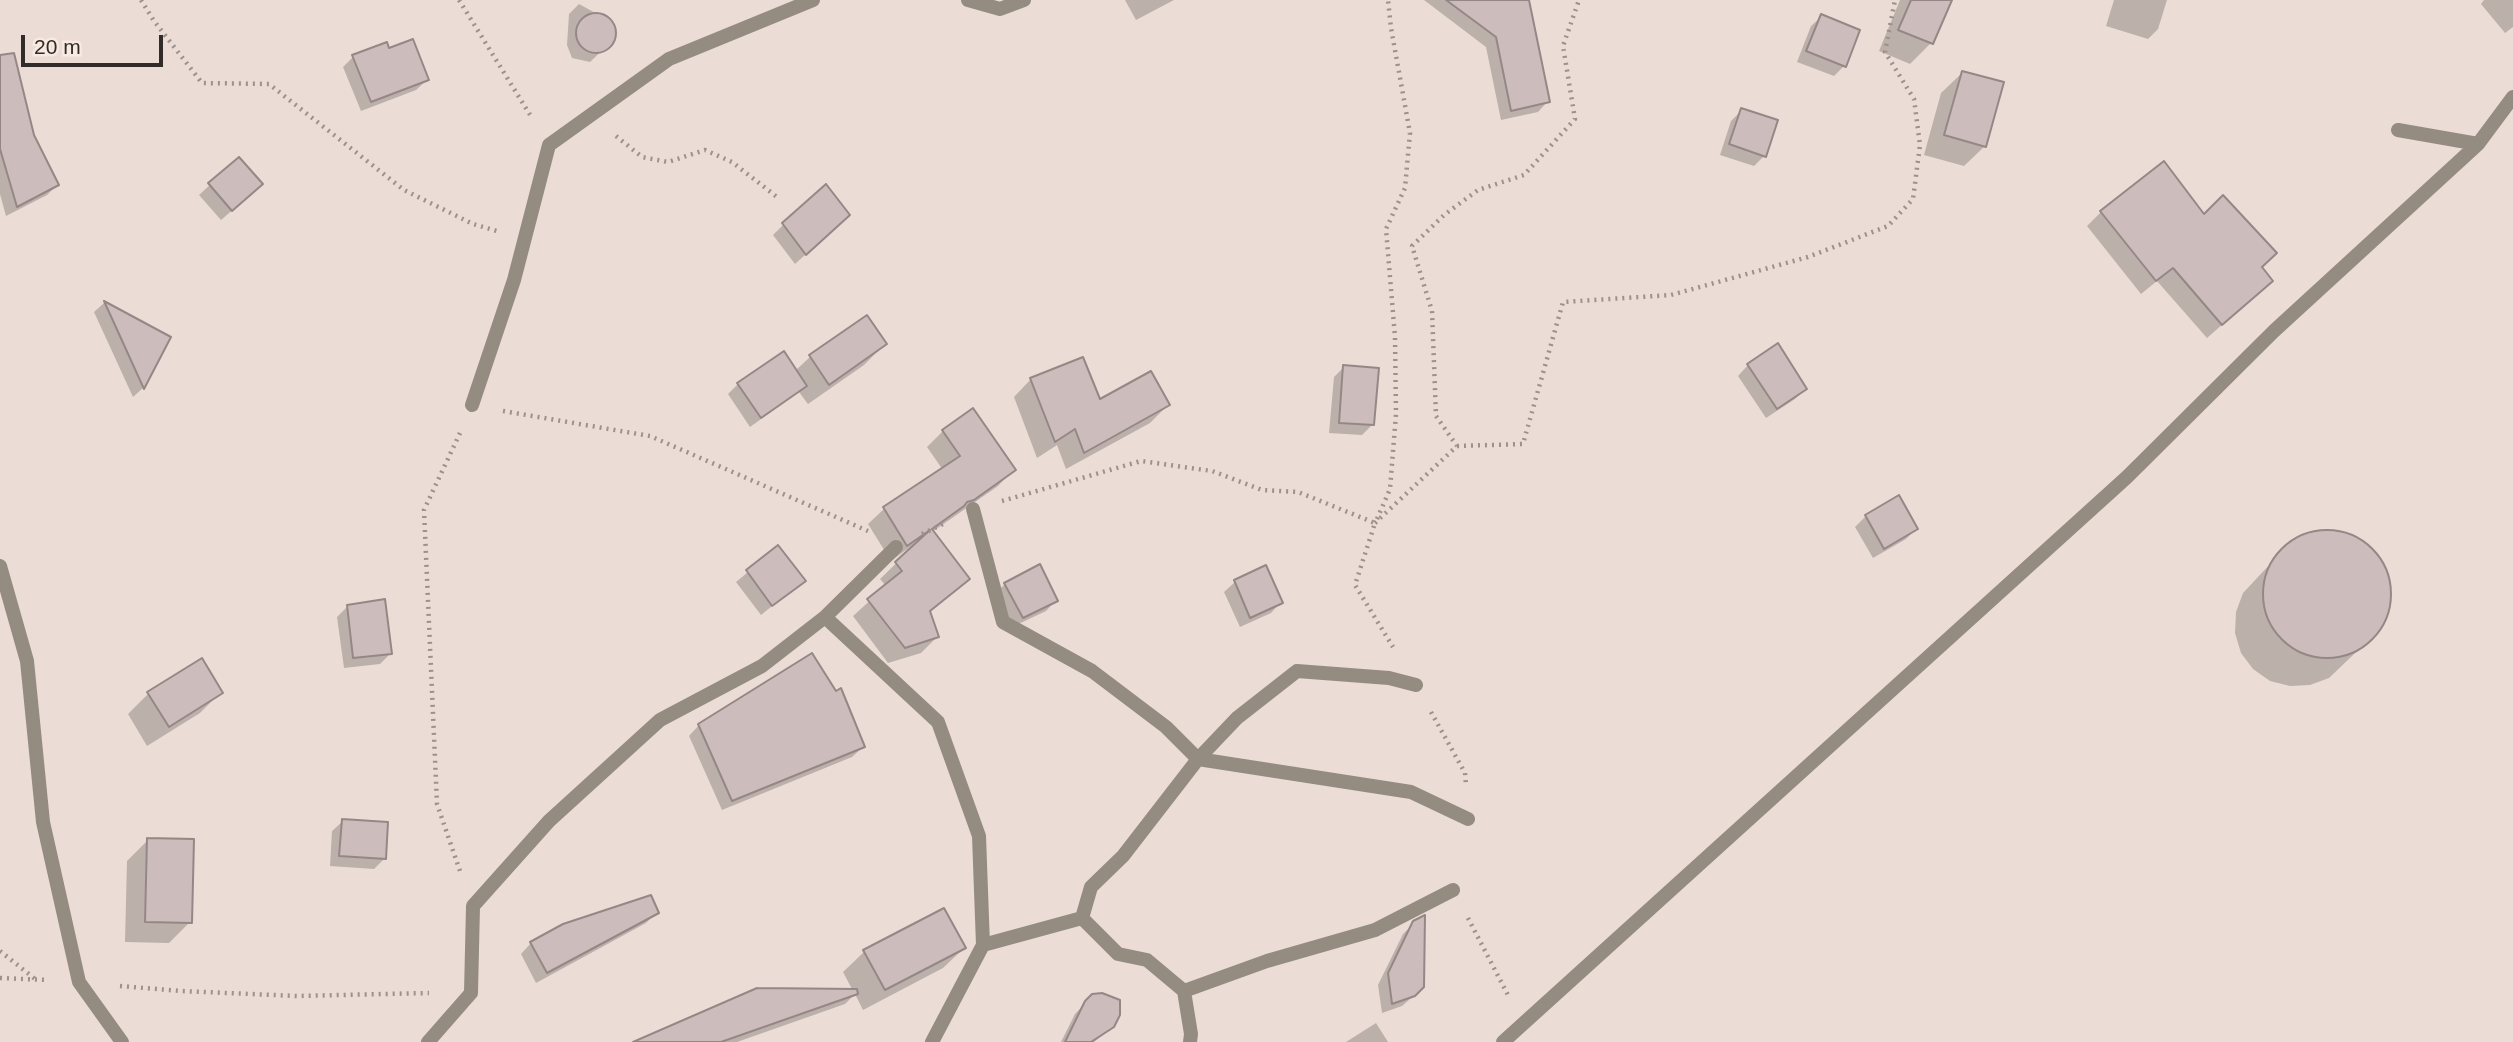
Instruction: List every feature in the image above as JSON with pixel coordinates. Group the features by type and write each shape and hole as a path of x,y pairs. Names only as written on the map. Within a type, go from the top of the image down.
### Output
{"street":[{"path":"472,405 514,280 549,145 669,59 813,0"},
{"path":"968,0 1000,9 1024,0"},
{"path":"1503,1042 2127,477 2274,331 2478,144 2513,97"},
{"path":"2398,130 2478,144"},
{"path":"973,509 1003,622 1093,671 1166,727 1198,759 1411,792 1468,819"},
{"path":"428,1042 471,993 473,906 549,821 660,720 762,666 825,617 896,547"},
{"path":"0,566 27,661 43,822 79,982 122,1042"},
{"path":"825,617 938,722 979,836 983,945 932,1042"},
{"path":"1082,918 1091,887 1123,856 1198,759 1237,718 1297,671 1389,678 1416,685"},
{"path":"1184,991 1267,961 1375,930 1453,890"},
{"path":"983,945 1082,918"},
{"path":"1082,918 1118,954 1147,960 1184,991 1190,1042"}],"path":[{"path":"141,0 202,83 269,84 404,190 473,224 524,239"},
{"path":"459,0 549,145"},
{"path":"1388,0 1410,133 1405,188 1386,229 1395,337 1396,414 1390,489 1375,523 1355,585 1416,685 1465,773 1468,819"},
{"path":"1457,446 1436,416 1432,311 1412,246 1444,215 1478,190 1524,175 1575,119 1563,46 1579,0"},
{"path":"1375,523 1457,446 1523,444 1563,302 1671,295 1808,257 1888,226 1913,199 1920,145 1914,99 1885,51 1895,0"},
{"path":"591,116 642,157 668,162 705,150 732,162 777,197"},
{"path":"473,906 437,804 424,510 472,405 650,436 866,530 896,547 973,509 1141,461 1212,471 1262,490 1298,492 1375,523"},
{"path":"1453,890 1522,1022"},
{"path":"0,951 36,979"},
{"path":"0,978 297,996 471,993"}],"building":[{"path":"1446,0 1529,0 1550,102 1511,111 1496,37"},
{"path":"1911,0 1952,0 1933,44 1898,30"},
{"path":"596,13 610,19 616,33 610,47 596,53 582,47 576,33 582,19"},
{"path":"1821,14 1860,30 1846,67 1806,51"},
{"path":"413,39 429,80 371,102 352,55 387,42 389,48"},
{"path":"14,53 34,135 59,185 17,207 0,149 0,55"},
{"path":"1962,71 2004,82 1986,147 1944,135"},
{"path":"1741,108 1778,120 1766,157 1729,144"},
{"path":"239,157 263,184 232,211 208,183"},
{"path":"2164,161 2204,214 2223,195 2277,253 2262,267 2273,281 2222,325 2173,268 2156,281 2100,211"},
{"path":"826,184 850,215 806,255 782,223"},
{"path":"104,301 171,337 144,389"},
{"path":"867,315 887,344 829,385 809,355"},
{"path":"1778,343 1807,389 1777,409 1747,364"},
{"path":"784,351 807,386 761,418 737,383"},
{"path":"1083,357 1100,399 1151,371 1170,405 1084,453 1075,429 1055,442 1030,378"},
{"path":"1343,365 1379,368 1374,425 1339,423"},
{"path":"973,408 1016,470 932,529 970,579 930,611 939,637 905,648 867,599 902,571 895,562 930,530 907,546 883,507 960,456 942,430"},
{"path":"1899,495 1918,529 1884,549 1865,515"},
{"path":"2327,530 2351,535 2372,549 2386,570 2391,594 2386,618 2372,639 2351,653 2327,658 2303,653 2282,639 2268,618 2263,594 2268,570 2282,549 2303,535"},
{"path":"778,545 806,581 772,606 746,570"},
{"path":"1040,564 1058,601 1023,618 1004,583"},
{"path":"1266,565 1283,603 1250,618 1234,580"},
{"path":"385,599 392,654 353,658 347,605"},
{"path":"812,653 836,691 841,688 865,747 732,801 698,724"},
{"path":"202,658 223,693 169,727 147,692"},
{"path":"342,819 388,822 386,859 339,856"},
{"path":"147,838 194,839 192,923 145,922"},
{"path":"651,895 659,913 547,973 530,942 563,924"},
{"path":"944,908 966,948 885,990 863,950"},
{"path":"1425,915 1424,987 1415,996 1392,1004 1388,973 1413,921"},
{"path":"757,988 857,989 858,994 721,1042 633,1042"},
{"path":"1102,993 1120,1000 1120,1015 1114,1027 1091,1042 1065,1042 1085,1001 1092,994"}]}
